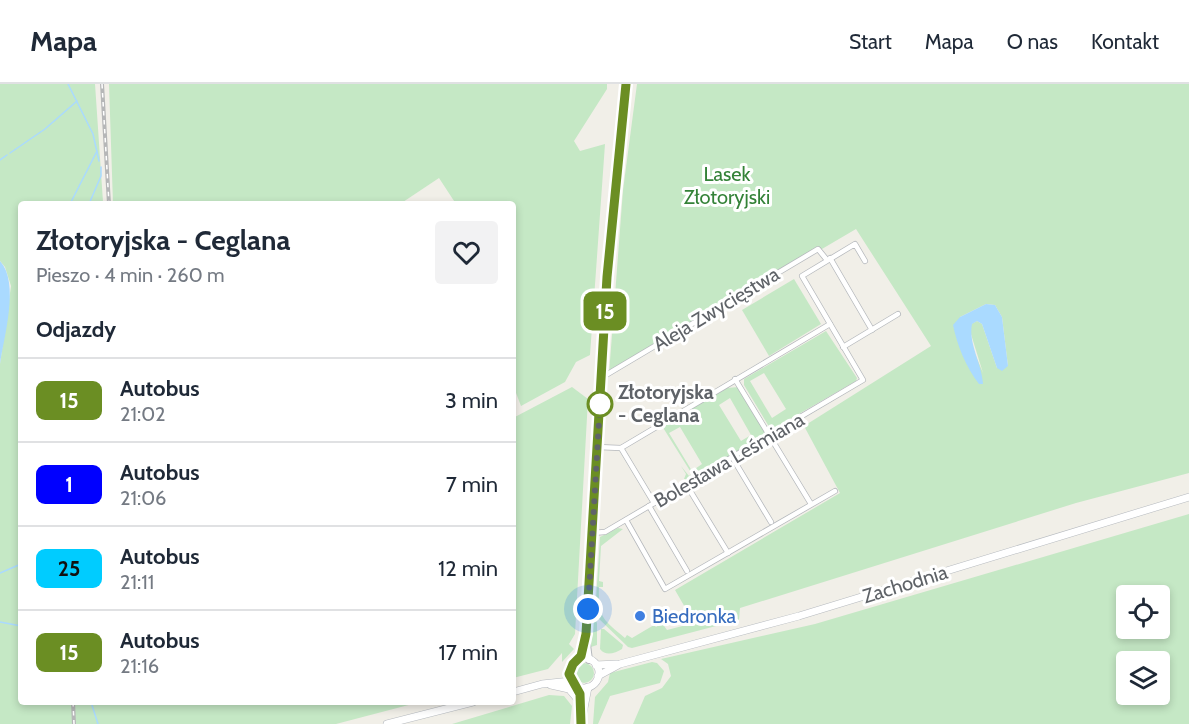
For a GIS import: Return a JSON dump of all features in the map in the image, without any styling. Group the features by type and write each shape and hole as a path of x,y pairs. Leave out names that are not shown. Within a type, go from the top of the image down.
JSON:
{"main road":[{"name":"Zachodnia","path":"596,665 620,664 799,616 1189,497"},
{"path":"516,691 542,684 569,670 580,660 589,660 596,665 598,676 594,684 588,687 574,684 542,684"},
{"name":"Zachodnia","path":"598,676 620,664"},
{"path":"569,670 582,711"},
{"path":"542,684 569,689 580,702"},
{"path":"581,724 588,687"},
{"path":"387,724 461,705"}],"street":[{"path":"580,660 586,634 611,230 626,84"},
{"path":"865,261 855,244 802,276 843,347 898,314"},
{"name":"Aleja Zwycięstwa","path":"601,378 818,249 828,259"},
{"path":"828,259 872,330"},
{"path":"597,447 621,447 830,324"},
{"name":"Bolesława Leśmiana","path":"592,533 605,532 863,380 843,347"},
{"path":"735,379 811,504"},
{"path":"621,447 687,572"},
{"path":"732,457 771,522"},
{"path":"686,484 728,553"},
{"path":"626,520 665,590 835,491"},
{"path":"586,634 589,660"}],"green space":[{"path":"0,84 95,84 103,201 18,201 18,705 409,705 336,724 0,724 0,364 11,286 5,267 0,261"},
{"path":"109,84 607,84 607,89 574,141 580,151 605,144 590,355 576,362 565,382 521,406 516,393 516,201 454,201 439,178 404,201 113,201"},
{"name":"Lasek Złotoryjski","path":"637,84 1189,84 1189,473 1076,503 740,608 739,620 632,648 628,647 595,615 600,537 618,528 623,529 601,546 599,581 603,582 603,587 599,587 599,605 603,617 611,626 625,638 627,635 632,638 662,623 667,630 694,623 675,590 840,493 804,426 931,346 856,229 609,374 623,190","holes":["986,304 995,305 1002,317 1008,366 997,368 982,324 977,321 971,324 970,331 983,373 960,317"]},
{"path":"794,279 821,324 769,356 742,310"},
{"path":"826,331 857,378 856,381 771,430 744,385 744,379","holes":["764,373 786,409 772,418 750,381"]},
{"path":"572,387 588,399 575,634 569,644 574,649 562,662 562,653 548,669 516,677 516,416"},
{"path":"739,387 765,431 762,437 689,480 684,479 686,474 681,466 689,476 692,474 662,426 727,388","holes":["730,398 751,435 741,441 719,405","680,427 702,464 692,471 669,433"]},
{"path":"1189,514 1189,724 633,724 645,696 662,688 671,676 668,664 661,659 815,624"},
{"path":"597,538 593,614 597,623 597,645 591,647"},
{"path":"601,629 623,645 622,649 611,654 602,651 600,649"},
{"path":"652,662 657,663 664,671 660,683 610,696 598,724 593,724 595,697 608,682 610,673"},
{"path":"584,663 591,666 594,673 591,680 584,683 577,680 574,673 577,666"},
{"path":"549,695 564,696 572,706 570,724 452,724 516,705"}],"water":[{"path":"0,261 6,271 10,296 0,364"},
{"path":"986,304 995,305 1002,317 1008,366 1002,371 997,368 982,324 977,321 972,324 973,346 983,384 979,384 963,356 953,325 960,317"}],"waterway":[{"path":"68,84 93,134 99,161"},
{"path":"10,153 45,129 77,101"},
{"path":"72,201 97,151"},
{"path":"0,160 7,155"},
{"path":"90,201 101,176 101,167"},
{"path":"0,573 18,565"},
{"path":"0,622 18,625"},
{"path":"92,705 98,724"}],"railway":[{"path":"102,84 109,201"},
{"path":"73,705 74,724"}],"bus line":[{"name":"15","path":"581,724 580,694 577,686 572,683 569,670 575,662 580,660 586,634 607,277 626,84"}],"place":[{"name":"Złotoryjska - Ceglana","path":"600,404"},
{"name":"Biedronka","path":"640,616"}],"route":[{"path":"588,609 600,404"}]}
